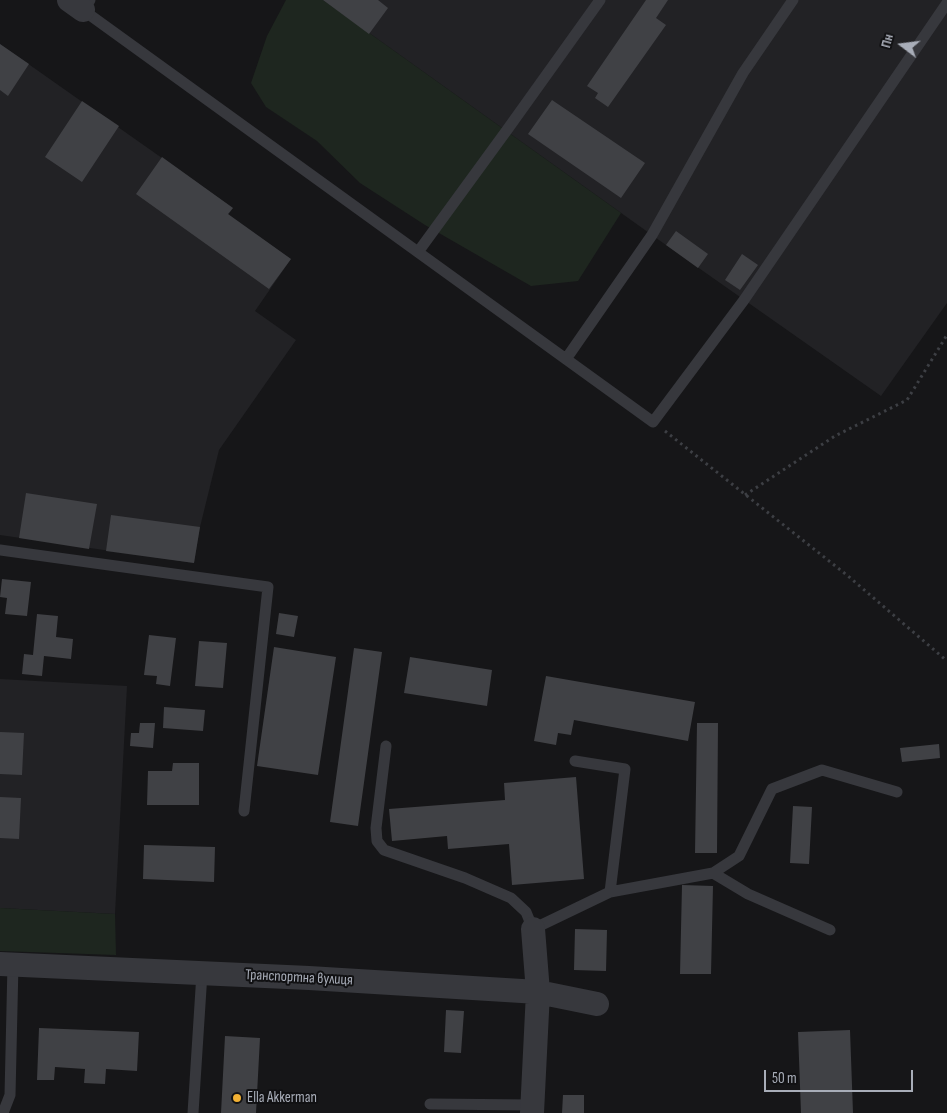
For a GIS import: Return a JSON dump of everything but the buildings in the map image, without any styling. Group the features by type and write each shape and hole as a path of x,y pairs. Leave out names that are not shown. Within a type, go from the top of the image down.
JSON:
{"street":[{"path":"532,1109 538,992 534,929"},
{"name":"Транспортна вулиця","path":"6,964 538,992 597,1004"}],"lane":[{"path":"418,252 600,0"},
{"path":"566,359 652,235 743,73 792,0"},
{"path":"80,3 653,422 744,300 947,4"},
{"path":"0,550 268,587 244,811"},
{"path":"386,746 376,841 384,850 465,878 510,898 526,912 534,929 610,892 712,873 739,856 772,789 822,770 897,792"},
{"path":"574,760 625,769 610,892"},
{"path":"712,873 748,894 830,930"},
{"path":"3,1113 10,1096 6,964"},
{"path":"193,1113 202,973"},
{"path":"430,1104 532,1109"}],"path":[{"path":"745,495 835,436 907,400 947,335"},
{"path":"653,422 848,576 947,662"}],"shaded area":[{"path":"286,0 323,0 621,213 578,281 531,286 425,225 360,183 317,141 266,107 251,83 267,36"},
{"path":"323,0 947,0 947,303 881,396"},
{"path":"0,44 233,208 228,215 291,259 255,311 296,340 219,450 200,527 194,563 0,535"},
{"path":"0,679 127,686 115,914 0,908"},
{"path":"0,908 115,914 116,955 0,951"}],"place":[{"name":"Ella Akkerman","path":"237,1098"}]}
